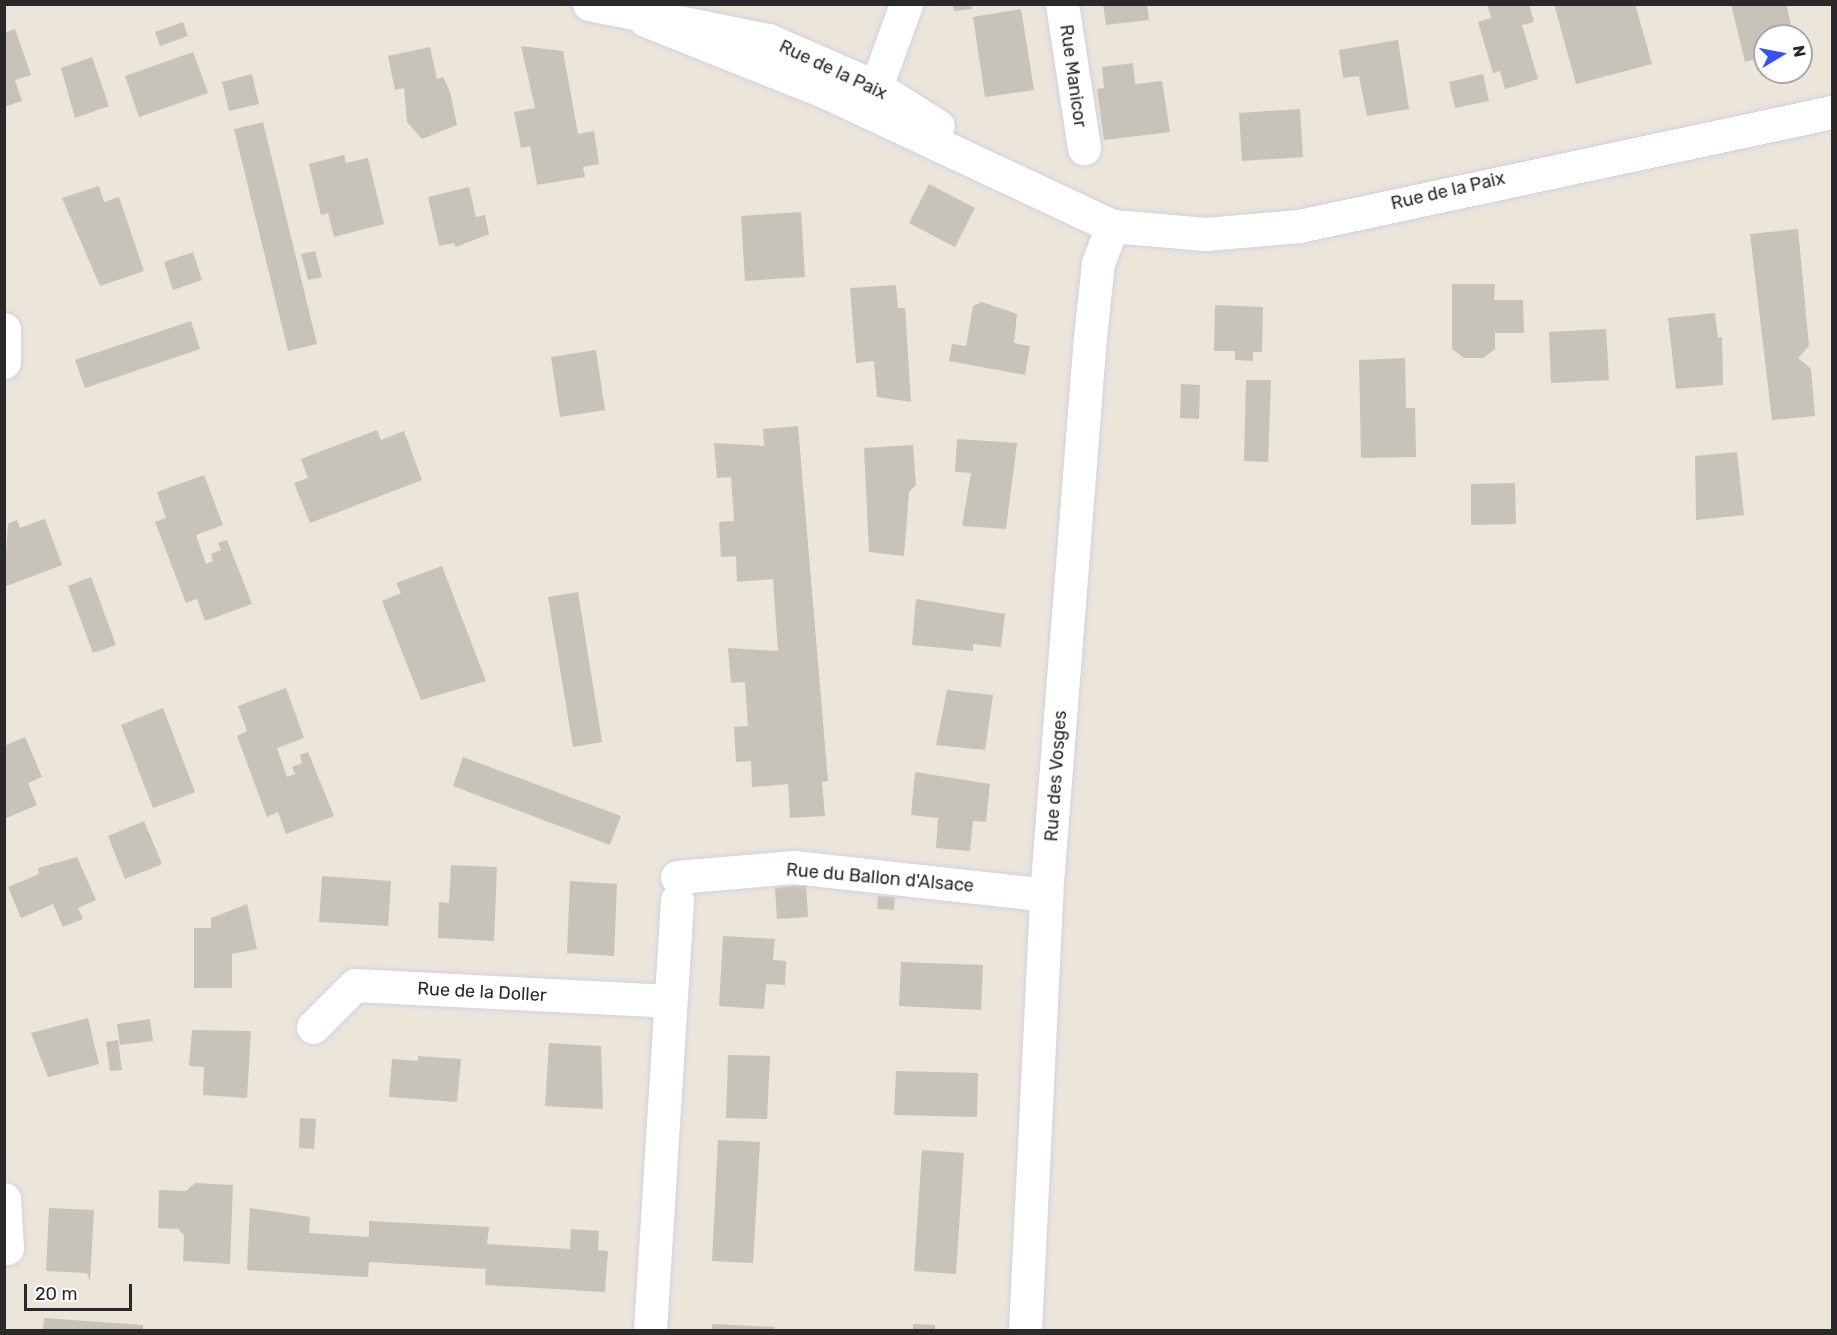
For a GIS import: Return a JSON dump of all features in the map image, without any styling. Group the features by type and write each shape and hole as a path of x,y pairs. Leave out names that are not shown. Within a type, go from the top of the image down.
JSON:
{"street":[{"name":"Rue de la Paix","path":"590,4 645,20 826,92 1064,207 1112,226 1206,234 1299,226 1833,112"},
{"path":"876,87 906,4"},
{"name":"Rue Manicor","path":"1062,4 1084,148"},
{"name":"Rue de la Paix","path":"645,20 768,40 876,87 1064,207"},
{"name":"Rue des Vosges","path":"1025,1330 1046,895 1090,336 1098,263 1112,226"},
{"path":"4,329 4,363"},
{"name":"Rue du Ballon d'Alsace","path":"669,1002 677,889 794,867 1046,895"},
{"name":"Rue de la Doller","path":"313,1027 355,985 669,1002"},
{"path":"650,1330 669,1002"},
{"path":"4,1199 7,1248"}],"building":[{"path":"953,4 971,4 972,9 954,11"},
{"path":"1103,4 1147,4 1149,20 1106,25"},
{"path":"1487,4 1529,4 1534,22 1522,25 1538,79 1505,89 1500,71 1493,73 1478,22 1491,18"},
{"path":"1554,4 1635,4 1652,64 1576,84"},
{"path":"1731,4 1786,4 1791,24 1753,24 1753,60 1745,62"},
{"path":"1021,9 1034,90 985,97 973,17"},
{"path":"183,22 188,36 160,46 155,32"},
{"path":"15,29 31,75 15,80 22,101 4,107 4,33"},
{"path":"1398,40 1409,109 1367,116 1359,76 1343,78 1339,50"},
{"path":"521,46 563,51 578,134 594,131 599,164 583,167 585,177 537,185 530,146 521,148 514,112 535,108"},
{"path":"430,47 437,79 443,77 450,92 457,125 422,139 407,122 404,88 395,90 388,56"},
{"path":"193,52 208,93 139,117 125,76"},
{"path":"92,57 109,106 75,118 61,68"},
{"path":"1133,63 1135,84 1162,81 1170,132 1104,140 1097,89 1104,88 1102,67"},
{"path":"252,74 259,104 229,111 222,82"},
{"path":"1483,74 1489,101 1455,108 1449,82"},
{"path":"1300,109 1303,157 1242,161 1239,113"},
{"path":"263,122 317,344 288,351 234,129"},
{"path":"344,155 346,163 368,158 384,224 334,237 328,213 321,215 309,164"},
{"path":"929,184 975,208 955,247 909,223"},
{"path":"99,186 104,202 119,197 144,271 100,286 62,198"},
{"path":"469,187 476,217 485,215 489,234 456,247 454,243 439,246 428,197"},
{"path":"801,212 805,277 745,281 741,216"},
{"path":"1798,229 1809,346 1798,358 1811,369 1815,416 1772,420 1750,234"},
{"path":"315,251 322,277 308,280 301,254"},
{"path":"193,252 202,280 173,290 164,262"},
{"path":"1452,284 1495,284 1494,300 1523,300 1524,333 1495,333 1495,349 1483,358 1464,358 1452,349"},
{"path":"896,285 898,308 905,308 911,402 877,397 874,361 856,363 850,288"},
{"path":"982,302 1017,314 1014,343 1030,346 1025,375 949,361 952,344 966,346 973,306"},
{"path":"1215,305 1263,307 1262,352 1253,352 1253,361 1235,360 1235,351 1214,351"},
{"path":"1715,313 1718,338 1722,337 1723,385 1676,389 1668,318"},
{"path":"191,321 200,349 85,388 75,360"},
{"path":"1606,329 1609,380 1551,383 1549,332"},
{"path":"596,350 605,410 560,417 551,357"},
{"path":"1405,358 1406,408 1415,408 1416,457 1361,458 1359,360"},
{"path":"1246,380 1271,380 1268,462 1244,461"},
{"path":"1181,384 1200,385 1199,419 1180,418"},
{"path":"798,426 828,781 822,782 825,816 790,818 788,784 752,787 751,761 736,762 734,727 748,726 745,682 731,683 728,648 778,651 773,579 737,582 736,556 721,557 719,522 734,521 731,477 717,478 714,443 764,446 763,429"},
{"path":"377,430 381,440 404,431 422,480 310,523 294,483 308,478 301,459"},
{"path":"957,439 1017,443 1006,529 962,526 971,473 955,472"},
{"path":"913,445 916,485 909,492 904,556 869,552 864,448"},
{"path":"1737,452 1744,515 1696,520 1695,456"},
{"path":"204,475 223,525 196,535 206,564 213,561 211,554 221,550 218,543 227,540 252,604 205,621 197,599 186,603 155,522 166,518 157,492"},
{"path":"1515,483 1516,524 1471,525 1471,484"},
{"path":"45,519 62,565 4,587 8,524 17,520 20,528"},
{"path":"442,566 486,681 421,700 382,601 401,593 396,583"},
{"path":"91,577 116,645 93,653 68,586"},
{"path":"578,592 602,742 573,747 548,597"},
{"path":"916,599 1005,614 1001,647 973,644 973,651 912,645"},
{"path":"286,688 304,738 277,748 287,777 295,774 292,767 302,763 300,755 308,752 334,816 286,834 278,812 267,817 237,736 247,731 238,706"},
{"path":"947,690 993,695 985,750 936,745"},
{"path":"163,708 195,792 153,808 121,725"},
{"path":"25,737 42,777 28,783 37,805 4,819 4,746"},
{"path":"463,757 621,816 610,845 453,786"},
{"path":"915,772 990,784 986,822 973,821 970,851 936,848 938,818 911,815"},
{"path":"144,821 162,864 125,879 108,836"},
{"path":"77,857 96,900 78,908 83,919 63,927 53,904 21,918 8,887 39,874 38,868"},
{"path":"451,865 497,867 494,941 438,938 439,902 449,903"},
{"path":"322,876 391,881 388,926 319,922"},
{"path":"570,881 617,884 614,956 567,953"},
{"path":"806,885 808,917 777,919 775,888"},
{"path":"878,896 895,897 894,910 877,909"},
{"path":"247,904 257,949 232,954 232,988 194,988 194,928 211,928 211,918"},
{"path":"723,936 775,939 773,960 786,961 785,985 766,984 764,1009 719,1006"},
{"path":"901,962 983,965 981,1010 899,1006"},
{"path":"88,1018 99,1064 48,1077 31,1033"},
{"path":"150,1019 153,1041 120,1045 117,1024"},
{"path":"192,1030 251,1031 247,1098 203,1095 204,1067 189,1066"},
{"path":"118,1040 122,1070 110,1071 106,1042"},
{"path":"549,1043 601,1046 603,1109 545,1106"},
{"path":"728,1055 770,1056 767,1119 726,1118"},
{"path":"418,1056 461,1059 457,1102 389,1097 392,1059 418,1061"},
{"path":"896,1071 978,1073 977,1117 894,1115"},
{"path":"300,1118 316,1119 314,1149 299,1148"},
{"path":"718,1140 760,1142 753,1263 712,1261"},
{"path":"922,1150 964,1153 956,1274 914,1271"},
{"path":"195,1183 233,1185 230,1264 183,1261 184,1235 178,1229 158,1228 159,1190 186,1191"},
{"path":"49,1208 94,1210 90,1281 87,1273 46,1271"},
{"path":"250,1208 310,1217 309,1233 369,1237 369,1221 489,1227 487,1244 570,1249 571,1229 599,1231 598,1250 608,1251 605,1292 485,1285 486,1269 369,1262 368,1277 247,1270"},
{"path":"44,1318 143,1325 143,1330 43,1330"},
{"path":"712,1324 775,1327 774,1330 712,1330"},
{"path":"913,1324 935,1325 935,1330 913,1330"}]}
